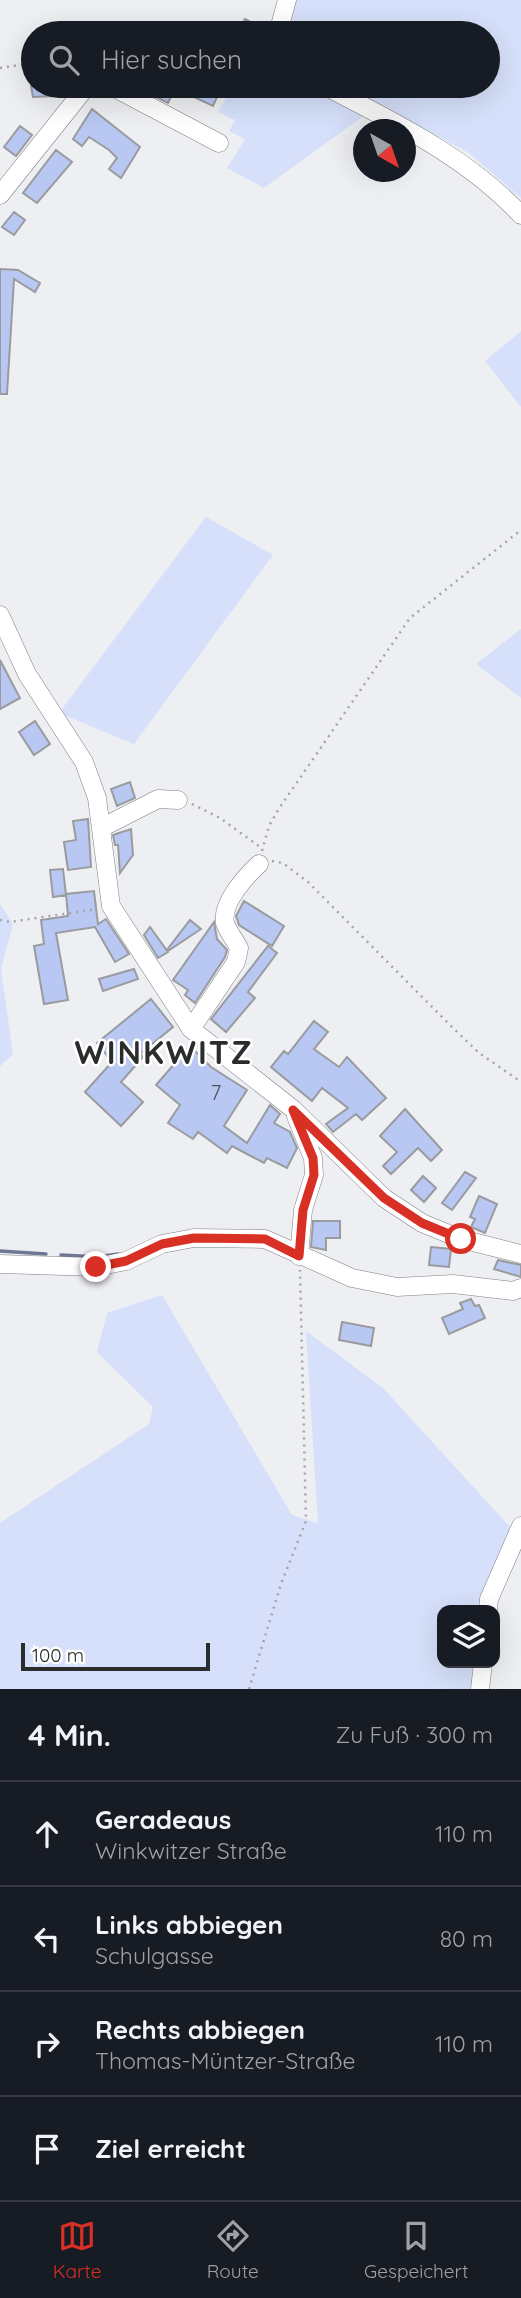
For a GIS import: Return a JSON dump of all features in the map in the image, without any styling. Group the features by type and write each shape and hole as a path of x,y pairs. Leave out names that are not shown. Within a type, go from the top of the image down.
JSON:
{"street":[{"path":"281,21 287,0"},
{"path":"0,195 77,98"},
{"path":"134,98 219,143"},
{"path":"346,98 458,159 501,193 521,215"},
{"path":"0,615 27,674 84,762 97,798 111,906 191,1029 293,1110 384,1198 422,1223 461,1239 521,1254"},
{"path":"102,828 158,799 178,800"},
{"path":"191,1029 236,962 239,948 226,925 225,912 261,857"},
{"path":"293,1110 313,1158 314,1175 303,1210 299,1256"},
{"path":"0,1264 96,1267 126,1261 162,1244 194,1238 265,1239 352,1278 397,1287 453,1284 513,1291 521,1288"},
{"path":"488,1605 521,1526"},
{"path":"480,1689 482,1668"}],"path":[{"path":"0,68 21,65"},
{"path":"261,857 278,810 410,618 521,530"},
{"path":"178,800 219,818 261,857 283,863"},
{"path":"261,857 283,863 329,901 402,979 478,1052 521,1082"},
{"path":"0,920 10,922 111,906"},
{"path":"249,1689 281,1584 306,1521 299,1256"}],"shaded area":[{"path":"294,0 521,0 521,198 469,153 416,124 416,119 407,119 368,98 500,98 500,21 286,21"},
{"path":"226,98 327,98 365,115 353,119 353,124 264,188 227,168 245,139 229,131 235,120 218,112"},
{"path":"521,331 521,407 485,361"},
{"path":"206,517 273,555 134,744 59,713"},
{"path":"521,629 521,698 476,664"},
{"path":"0,904 13,924 1,969 13,1054 0,1066"},
{"path":"162,1295 292,1515 318,1523 306,1331 384,1389 510,1527 484,1605 437,1605 437,1668 475,1668 473,1689 0,1689 0,1523 149,1424 153,1407 97,1352 107,1313"}],"building":[{"path":"196,98 217,98 213,106"},
{"path":"92,109 140,147 121,178 109,169 117,158 109,150 89,137 82,146 73,139"},
{"path":"20,126 32,135 16,156 4,147"},
{"path":"56,150 72,162 37,203 23,193"},
{"path":"14,212 25,220 14,235 2,227"},
{"path":"0,269 18,270 40,283 35,292 14,279 7,394 0,394"},
{"path":"0,660 20,698 0,709"},
{"path":"35,721 50,744 34,755 19,732"},
{"path":"130,782 135,798 117,806 111,789"},
{"path":"88,819 91,867 68,870 64,842 76,840 73,821"},
{"path":"131,829 133,855 120,873 118,845 115,845 113,835"},
{"path":"63,869 66,895 53,897 50,870"},
{"path":"94,891 98,924 106,919 129,954 115,962 95,927 56,933 68,1000 44,1004 34,946 44,944 41,920 68,916 66,894"},
{"path":"244,901 284,926 272,946 239,925 236,916"},
{"path":"190,920 201,929 168,951 167,950"},
{"path":"214,922 217,939 227,950 195,1003 185,995 188,990 173,980"},
{"path":"150,927 168,952 158,958 144,935"},
{"path":"268,946 277,953 248,992 255,998 226,1032 211,1019"},
{"path":"134,969 138,979 103,991 99,979"},
{"path":"151,999 173,1027 140,1054 143,1057 121,1082 143,1102 121,1126 85,1092 112,1062 97,1043"},
{"path":"314,1021 328,1032 314,1049 339,1067 347,1057 386,1098 362,1120 356,1114 333,1132 326,1124 348,1108 322,1088 312,1101 271,1067 284,1051 288,1054"},
{"path":"190,1046 211,1067 247,1090 224,1126 247,1143 270,1105 280,1114 274,1123 290,1132 297,1148 287,1168 267,1158 264,1163 232,1146 227,1153 198,1132 193,1139 168,1123 180,1105 156,1085"},
{"path":"405,1109 442,1150 431,1161 418,1148 391,1174 383,1166 397,1152 380,1136"},
{"path":"465,1172 476,1178 452,1210 442,1203"},
{"path":"423,1176 436,1188 424,1202 411,1190"},
{"path":"479,1196 497,1204 485,1233 471,1227 475,1219 470,1217"},
{"path":"313,1221 340,1221 340,1238 326,1238 326,1250 311,1247"},
{"path":"431,1247 451,1249 449,1267 429,1265"},
{"path":"498,1260 521,1265 521,1277 494,1269"},
{"path":"471,1299 475,1306 479,1305 485,1318 449,1334 442,1318 463,1309 460,1303"},
{"path":"342,1322 374,1328 371,1346 339,1340"}],"waterway":[{"path":"0,1251 46,1254"},
{"path":"61,1255 98,1257 118,1254"}],"district":[{"name":"WINKWITZ","path":"164,1052"}],"route":[{"path":"96,1267 126,1261 162,1244 194,1238 265,1239 299,1256 303,1210 314,1175 309,1145 293,1110 384,1198 422,1223 461,1239"}]}
